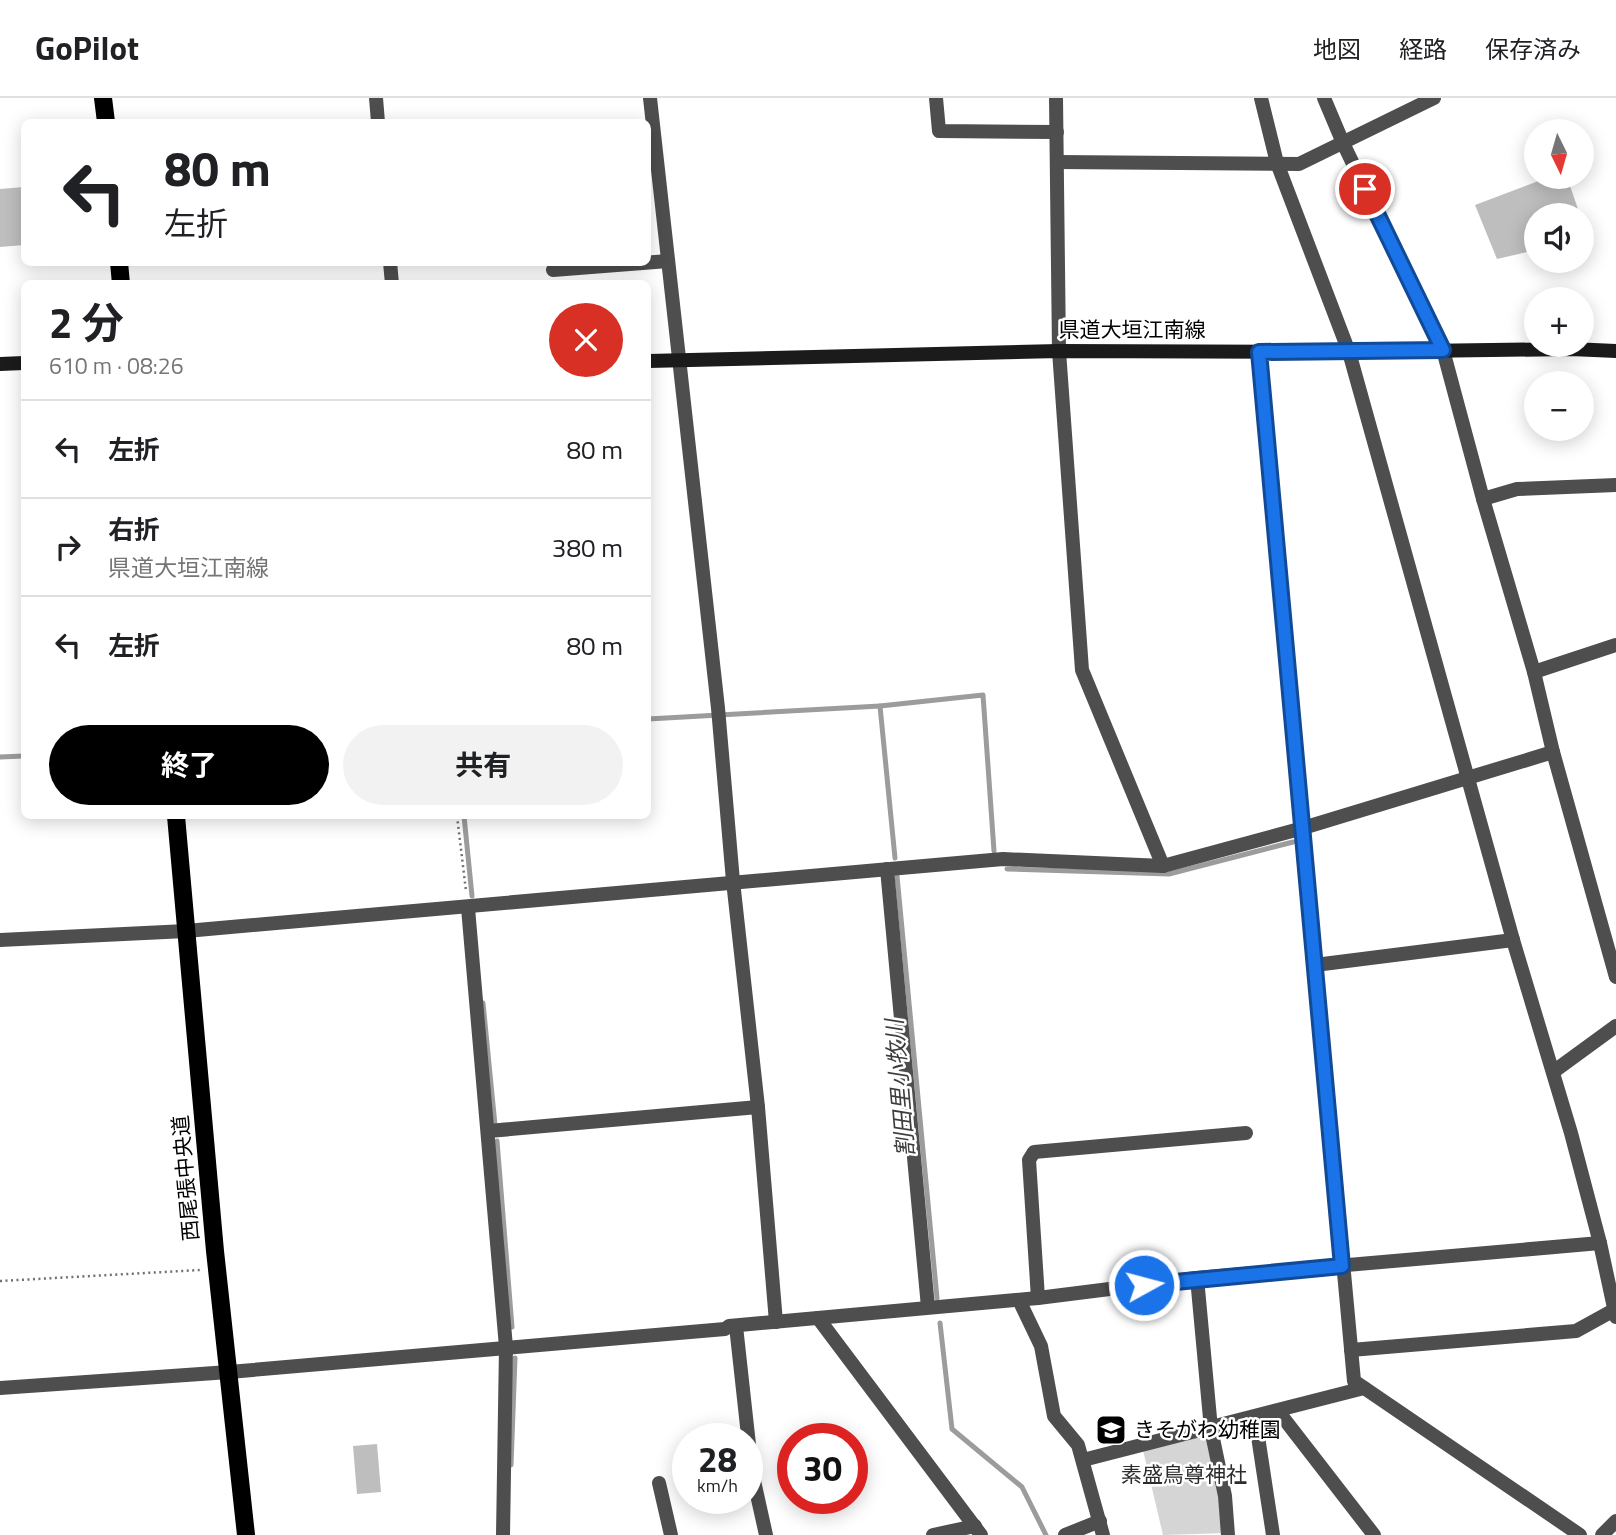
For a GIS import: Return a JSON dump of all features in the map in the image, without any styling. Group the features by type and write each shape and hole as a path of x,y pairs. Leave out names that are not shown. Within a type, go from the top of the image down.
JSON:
{"main road":[{"path":"103,98 106,119"},
{"name":"県道大垣江南線","path":"651,361 1059,351 1616,351"},
{"path":"0,364 21,363"},
{"name":"西尾張中央道","path":"176,819 246,1535"}],"street":[{"path":"376,98 378,119"},
{"path":"650,98 718,714 758,1107 776,1322"},
{"path":"936,98 939,131 1057,132"},
{"path":"1056,98 1059,351 1082,670 1163,866"},
{"path":"1261,98 1277,163 1349,352 1513,940 1553,1072 1600,1243 1615,1312 1576,1331 1351,1350"},
{"path":"1324,98 1443,350 1616,977"},
{"path":"1057,162 1299,164 1434,98"},
{"path":"651,262 668,261"},
{"path":"553,270 604,266"},
{"path":"1259,352 1354,1381 1580,1535"},
{"path":"1483,499 1517,489 1616,485"},
{"path":"1534,672 1616,645"},
{"path":"0,940 186,931 1003,859 1163,866 1303,828 1553,752"},
{"path":"887,869 928,1307"},
{"path":"468,908 506,1347 503,1535"},
{"path":"1315,965 1513,940"},
{"path":"1553,1072 1616,1026"},
{"path":"489,1131 758,1107"},
{"path":"1038,1298 1029,1160 1034,1152 1246,1133"},
{"path":"0,1388 229,1372 725,1329 1038,1298 1197,1278 1600,1243"},
{"path":"1197,1278 1211,1429 1225,1496 1228,1535"},
{"path":"1019,1300 1041,1346 1054,1416 1078,1446 1101,1528 1065,1535"},
{"path":"818,1318 978,1531"},
{"path":"736,1326 752,1472 766,1535"},
{"path":"1083,1460 1364,1388"},
{"path":"1278,1411 1374,1535"},
{"path":"1255,1417 1273,1535"},
{"path":"659,1483 671,1535"},
{"path":"1602,1535 1616,1521"},
{"path":"933,1535 978,1531"}],"path":[{"path":"457,819 468,908"},
{"path":"0,1281 218,1269"}],"green space":[{"name":"素盛鳥尊神社","path":"1211,1429 1228,1533 1163,1535 1142,1446"}],"building":[{"path":"1524,186 1524,189 1571,189 1576,203 1524,203 1524,253 1497,259 1475,205"},
{"path":"21,187 21,245 0,247 0,189"},
{"path":"377,1444 381,1492 357,1494 353,1446"}],"waterway":[{"path":"880,706 983,695 994,851"},
{"name":"割田里小牧川","path":"651,719 880,706 895,858"},
{"name":"割田里小牧川","path":"0,757 21,756"},
{"path":"464,819 472,896"},
{"path":"1007,869 1169,874 1293,842"},
{"name":"割田里小牧川","path":"897,876 937,1298"},
{"path":"483,1003 495,1125"},
{"path":"497,1141 512,1327"},
{"name":"割田里小牧川","path":"940,1323 952,1429 1022,1487 1046,1535"},
{"path":"511,1465 515,1358"}],"place":[{"name":"きそがわ幼稚園","path":"1111,1430"}],"route":[{"path":"1144,1285 1342,1266 1259,352 1443,350 1365,189"}]}
